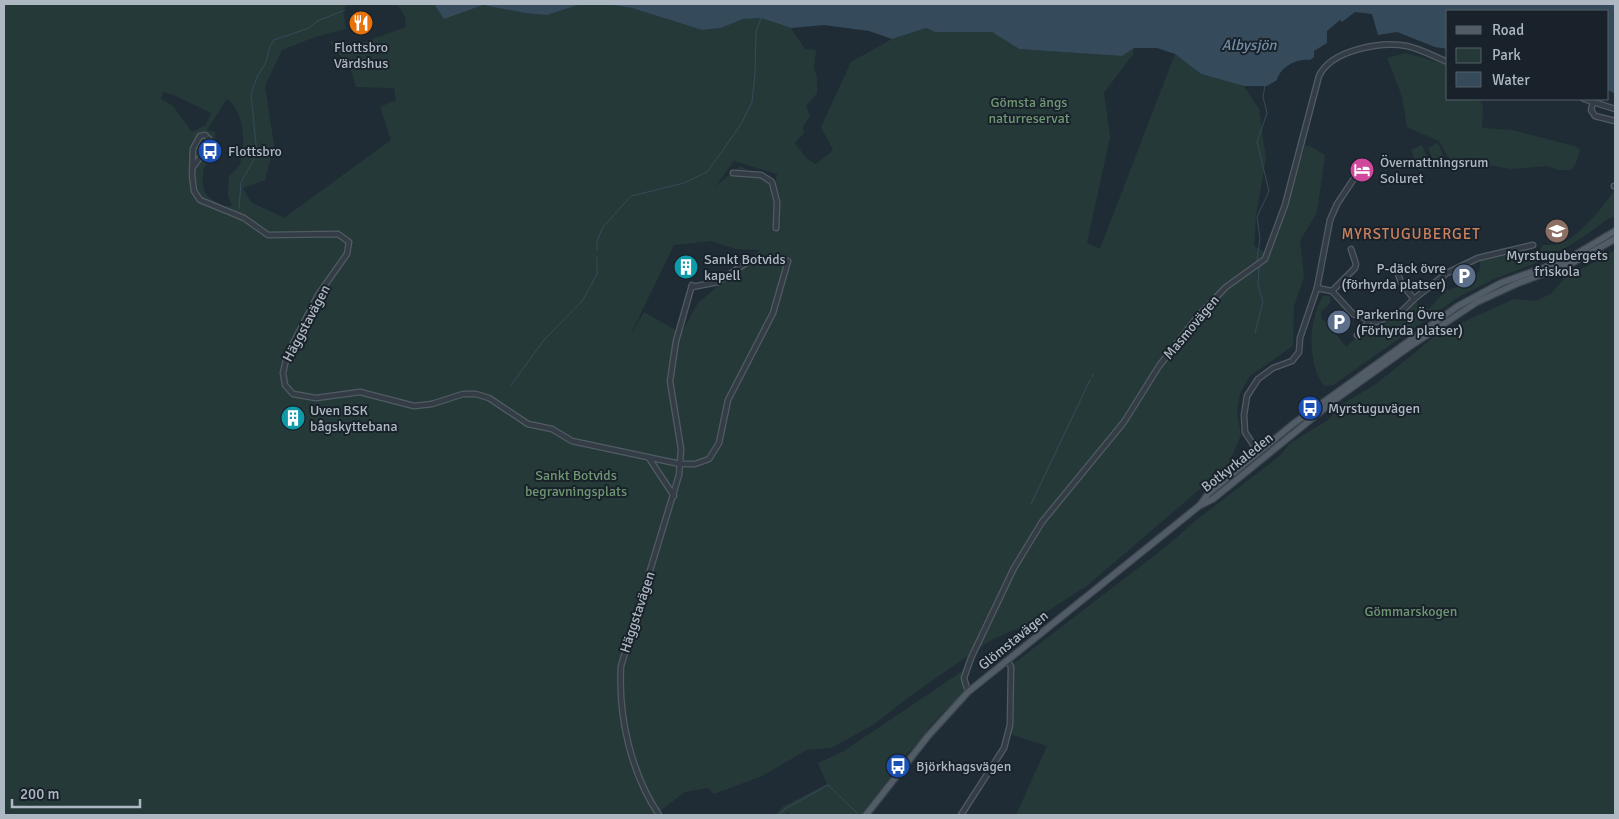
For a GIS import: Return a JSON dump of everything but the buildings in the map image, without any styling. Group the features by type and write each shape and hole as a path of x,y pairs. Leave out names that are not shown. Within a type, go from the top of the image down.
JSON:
{"main road":[{"name":"Botkyrkaleden","path":"1199,506 1208,494 1258,452 1389,353 1463,303 1501,283 1568,259 1615,231"},
{"name":"Botkyrkaleden","path":"1199,506 1213,499 1343,394 1459,312 1505,288 1572,263 1615,239"},
{"path":"1232,484 1236,478 1259,458 1258,452 1263,454 1271,452"},
{"name":"Glömstavägen","path":"866,815 928,736 968,692 1199,506"}],"street":[{"name":"Masmovägen","path":"968,692 964,678 971,658 1014,568 1042,522 1124,422 1159,366 1204,310 1241,274 1261,264 1266,257 1285,205 1322,69 1330,61 1379,46 1408,46 1446,61"},
{"path":"1587,100 1615,109"},
{"path":"1593,102 1591,110 1595,116 1615,121"},
{"path":"205,135 209,139 210,144 193,167 192,158 196,140 200,136 205,135"},
{"name":"Häggstavägen","path":"193,167 194,191 200,200 244,218 268,236 291,233 338,234 346,238 349,247 347,254 318,295 287,355 283,373 285,385 293,394 316,398 360,392 414,406 432,404 463,394 476,394 488,398 528,424 552,430 572,440 680,464"},
{"path":"733,173 761,175 772,182 777,202 776,228"},
{"path":"1258,452 1245,432 1244,415 1247,396 1258,379 1273,368 1292,361 1299,352 1300,338 1317,288 1330,220 1337,204 1353,180"},
{"path":"1317,288 1332,291 1353,314 1376,322 1402,311 1447,273 1478,258 1533,245"},
{"path":"1332,291 1355,268 1356,264 1350,249"},
{"name":"Häggstavägen","path":"659,815 641,787 633,761 624,714 620,674 624,648 674,496 681,449 670,381 676,341 692,286 718,282 749,261"},
{"path":"680,464 695,464 709,459 719,443 728,400 773,313 788,261"},
{"path":"1396,268 1402,283 1414,299"},
{"path":"1357,335 1369,320"},
{"path":"649,458 674,496"},
{"path":"961,815 1002,754 1010,725 1011,671 1008,661"}],"green space":[{"path":"4,4 348,4 343,10 346,29 315,37 282,50 265,86 274,145 265,180 243,188 251,202 284,218 391,140 380,107 396,100 394,88 356,87 351,70 329,41 359,44 406,27 405,17 397,4 434,4 444,18 483,5 547,15 581,4 606,4 632,8 702,30 721,28 743,19 761,18 791,28 805,49 816,50 814,68 817,77 817,93 806,106 810,116 803,126 804,133 795,143 807,159 816,164 833,150 821,127 851,62 892,39 926,28 935,32 992,32 1019,49 1122,56 1134,48 1133,54 1104,93 1110,137 1087,243 1100,249 1175,54 1201,74 1244,86 1259,109 1266,159 1256,215 1254,246 1270,255 1305,146 1310,146 1325,155 1317,212 1300,241 1304,277 1294,306 1293,346 1250,376 1240,393 1237,412 1241,435 1228,465 1088,585 1028,624 991,640 917,691 873,725 831,748 807,750 762,776 714,794 708,788 685,792 656,815 4,815","holes":["163,92 176,96 211,113 206,125 192,132 173,106 161,99","227,99 233,105 241,120 243,138 240,164 229,176 228,195 232,206 224,206 211,199 203,188 204,167 216,156 215,132 207,130","734,161 777,174 775,186 740,166 715,187","711,241 736,249 760,250 698,303 681,333 644,312 629,338 674,245"]},
{"path":"1406,53 1446,64 1446,100 1480,100 1483,107 1482,128 1512,130 1574,146 1580,150 1576,163 1571,170 1559,170 1547,166 1511,169 1471,162 1452,163 1439,141 1407,127 1402,96 1387,58"},
{"path":"1438,143 1447,165 1437,169 1428,148"},
{"path":"1422,145 1431,166 1420,171 1411,150"},
{"path":"1615,189 1615,216 1583,237 1548,258 1492,280 1457,298 1333,385 1324,386 1318,377 1312,354 1312,329 1314,317 1323,296 1330,296 1330,299 1321,312 1322,320 1327,322 1346,347 1370,326 1386,323 1417,301 1418,308 1429,309 1447,289 1450,290 1471,280 1478,272 1480,261 1524,249 1534,253 1539,252 1543,245 1566,241 1590,221"},
{"name":"Gömmarskogen","path":"1615,250 1615,815 1016,815 1047,746 1007,733 1009,667 1168,545 1195,521 1281,455 1289,444 1328,420 1339,406 1376,384 1439,333 1514,299 1535,301 1551,294 1567,275 1586,267"},
{"path":"964,670 963,692 931,725 916,745 899,761 891,776 861,815 791,815 788,812 784,815 775,815 784,806 827,784 818,763 844,751"}],"water":[{"path":"434,4 581,4 547,15 483,5 444,19"},
{"name":"Albysjön","path":"606,4 1615,4 1615,94 1609,91 1609,10 1446,10 1446,49 1435,47 1397,32 1378,35 1372,14 1355,12 1342,22 1340,20 1327,31 1327,43 1314,51 1314,57 1310,60 1300,60 1285,67 1277,80 1267,86 1244,86 1201,74 1175,54 1157,48 1134,48 1122,56 1019,49 992,32 935,32 926,28 892,39 869,31 824,25 791,28 761,18 743,19 721,28 702,30 632,8"}],"waterway":[{"path":"239,208 241,182 257,154 251,94 257,77 266,62 270,46 274,40 309,28 317,21 345,10"},
{"path":"597,250 597,241 603,227 631,196 684,183 707,172 723,150 741,124 752,102 756,32 761,18"},
{"path":"1257,261 1260,238 1257,217 1269,191 1257,142 1267,113 1263,97 1265,85"},
{"path":"511,385 544,340 583,300 597,274 597,257"},
{"path":"1255,333 1263,302 1258,284 1259,268"},
{"path":"1031,504 1090,380"},
{"path":"779,815 785,809 828,785 857,813"}],"place":[{"name":"Flottsbro Värdshus","path":"361,23"},
{"name":"Flottsbro","path":"210,151"},
{"name":"Övernattningsrum Soluret","path":"1362,170"},
{"name":"Myrstugubergets friskola","path":"1557,231"},
{"name":"Sankt Botvids kapell","path":"686,267"},
{"name":"P-däck övre (förhyrda platser)","path":"1464,276"},
{"name":"Parkering Övre (Förhyrda platser)","path":"1339,322"},
{"name":"Myrstuguvägen","path":"1310,408"},
{"name":"Uven BSK bågskyttebana","path":"293,418"},
{"name":"Björkhagsvägen","path":"898,766"}],"district":[{"name":"MYRSTUGUBERGET","path":"1411,234"}],"park label":[{"name":"Gömsta ängs naturreservat","path":"1029,110"},
{"name":"Sankt Botvids begravningsplats","path":"576,484"}]}
